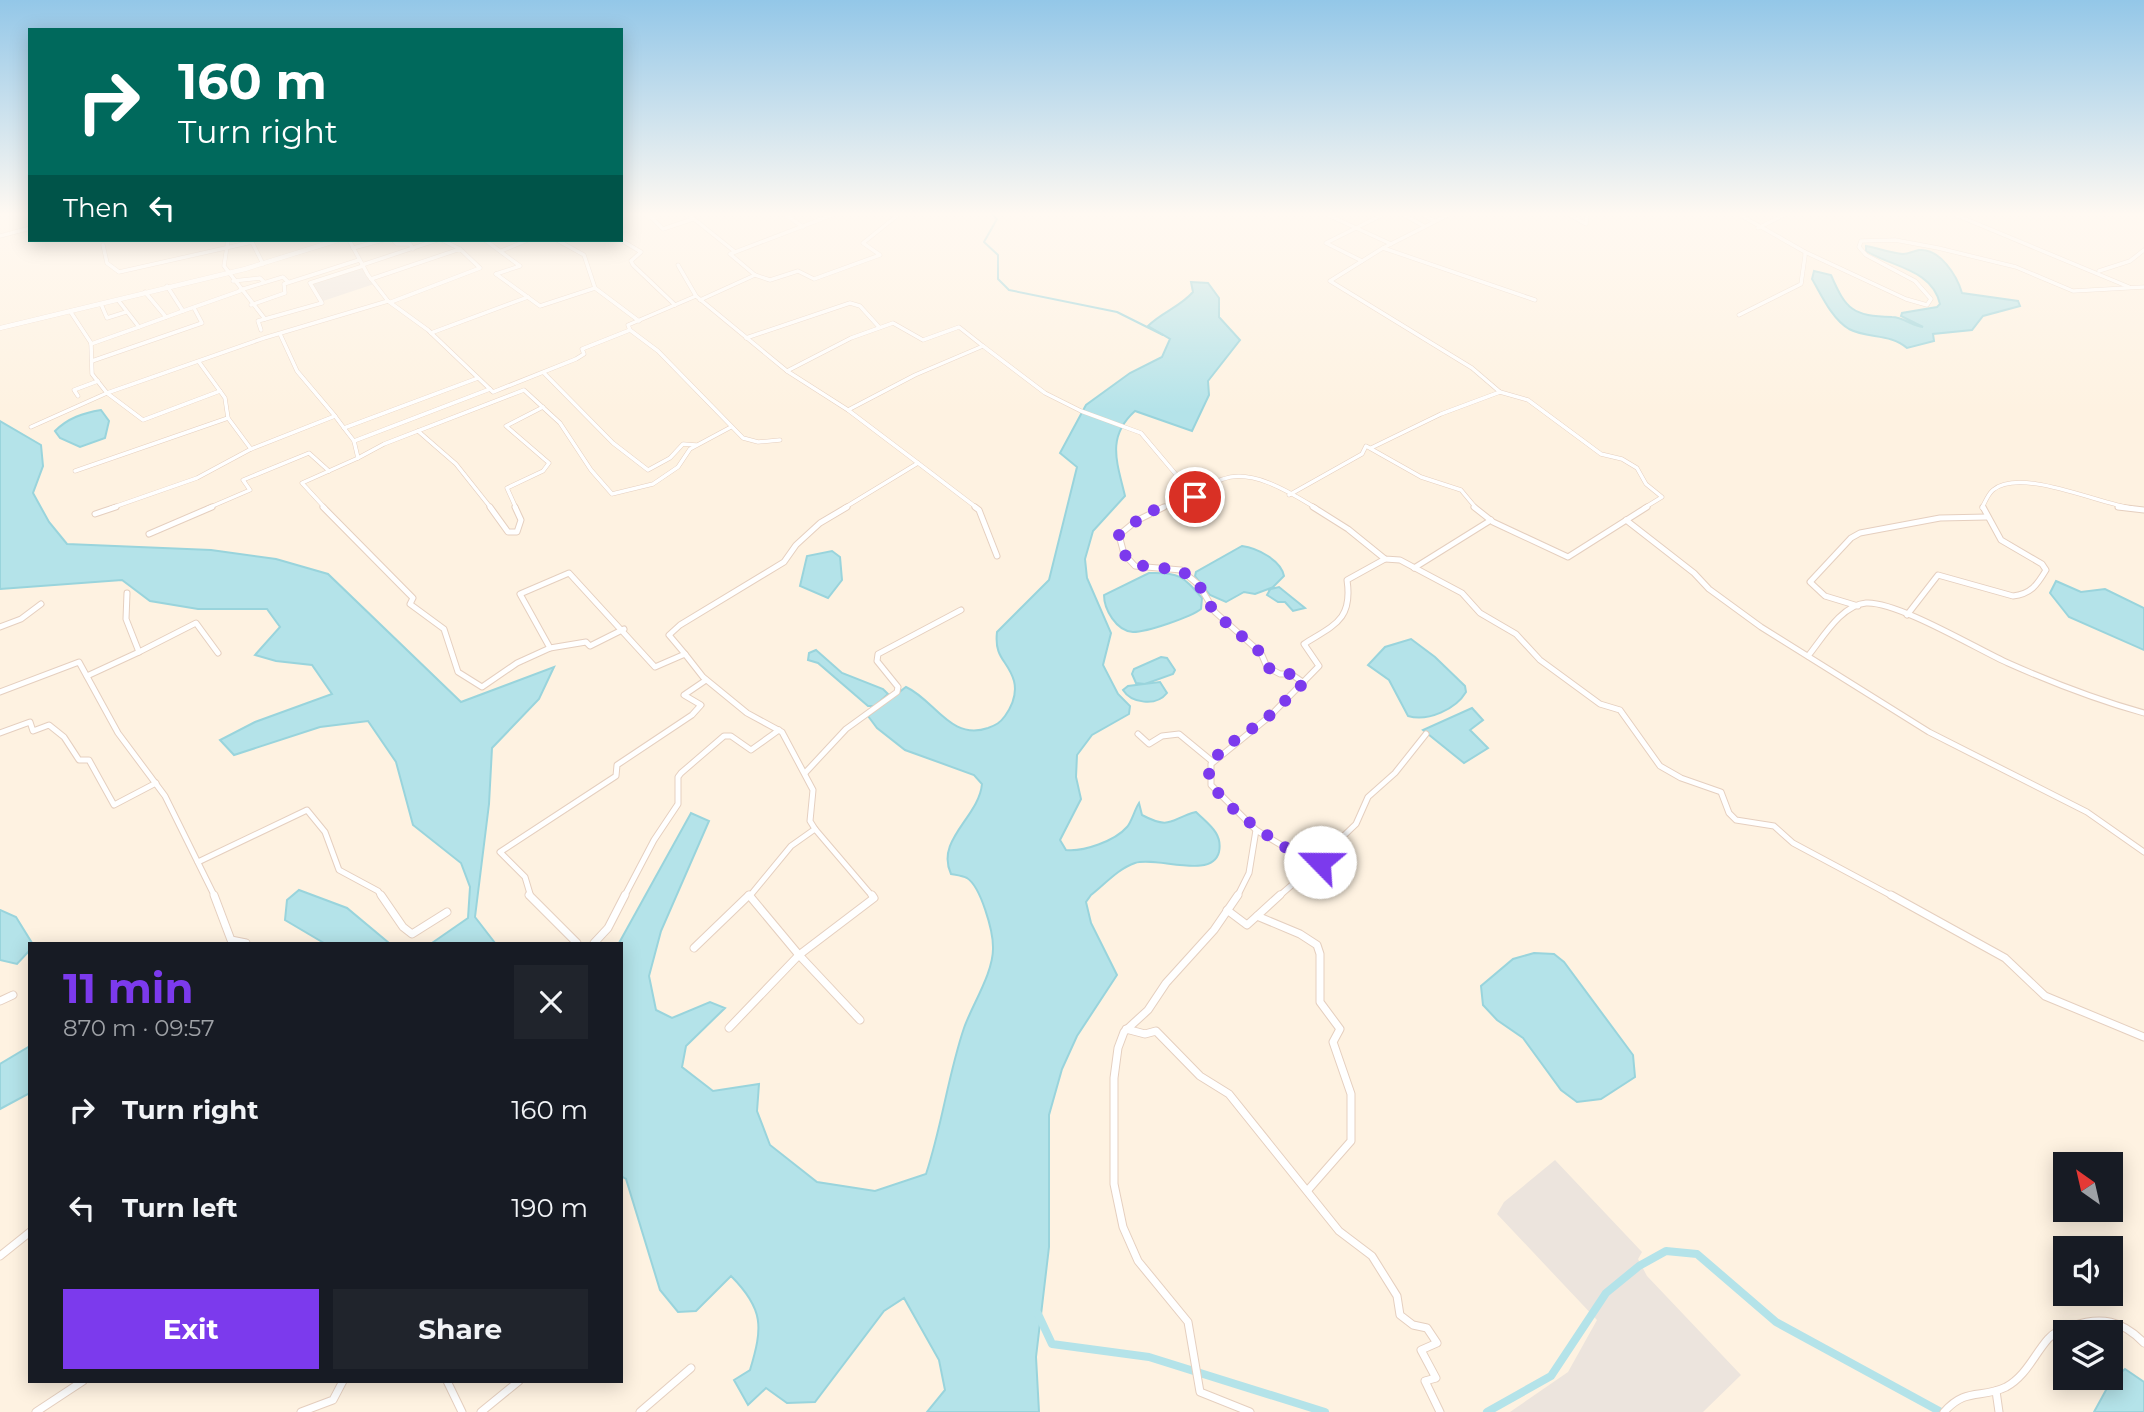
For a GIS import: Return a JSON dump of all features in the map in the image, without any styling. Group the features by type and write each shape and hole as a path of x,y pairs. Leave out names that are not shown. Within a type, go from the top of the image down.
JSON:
{"street":[{"path":"0,328 191,281"},
{"path":"233,281 265,319"},
{"path":"91,344 204,301 268,281"},
{"path":"251,305 285,293 282,285 292,281"},
{"path":"261,330 258,321 322,303 310,283 315,281"},
{"path":"373,281 390,301 431,333 493,392 544,373 584,354 582,349 630,330"},
{"path":"31,426 107,393 445,281"},
{"path":"506,281 540,306 596,288"},
{"path":"594,281 596,288 639,321"},
{"path":"650,281 676,305"},
{"path":"688,281 698,298 787,371 848,410 979,510 997,556"},
{"path":"740,281 628,325 630,330 658,351 743,438 758,442 780,440"},
{"path":"1331,281 1462,361 1500,391 1528,400 1601,454 1622,459 1637,468 1646,484 1662,497 1568,556 1490,520 1468,501 1461,490 1421,477 1370,448"},
{"path":"1479,281 1535,300"},
{"path":"1739,315 1801,284 1801,281"},
{"path":"1867,281 1906,299 1927,305 1931,299 1924,286 1914,281"},
{"path":"2050,281 2073,290 2144,287"},
{"path":"2117,281 2132,288"},
{"path":"167,286 183,311"},
{"path":"145,292 166,317"},
{"path":"431,333 528,297"},
{"path":"118,300 139,327"},
{"path":"746,338 850,303 860,306 879,327"},
{"path":"101,304 107,318 126,312"},
{"path":"92,361 202,323 194,307"},
{"path":"70,311 91,344 92,374 107,393 143,420 220,391"},
{"path":"787,371 879,327 897,323 923,340 959,327 1029,383 1147,438 1195,497"},
{"path":"280,334 296,371 354,441 358,458"},
{"path":"848,410 915,375 983,346"},
{"path":"199,362 225,398 228,418 251,449"},
{"path":"544,373 613,443 648,470 670,457 683,444 696,445"},
{"path":"344,428 478,378"},
{"path":"78,396 74,390 98,381"},
{"path":"516,383 559,423 591,470 612,494 653,484 678,467 696,445 731,427"},
{"path":"354,441 490,388"},
{"path":"524,390 384,444 302,483 356,543 412,598 410,604 444,629 458,671 482,687 517,663 550,648 586,642 590,646 624,629"},
{"path":"1289,495 1362,454 1365,451 1362,448 1370,448 1441,414 1500,391"},
{"path":"418,431 429,438 470,481 508,532 517,532 521,520 506,488 543,471 549,463 506,426 543,407"},
{"path":"95,514 203,475 237,460 251,449 335,416"},
{"path":"75,471 228,418"},
{"path":"149,534 250,490 243,481 300,456 309,453 330,471"},
{"path":"729,1028 801,954 874,898 810,821 813,790 779,730 747,713 706,680 669,635 680,625 784,562 796,545 820,523 918,463"},
{"path":"1304,683 1291,674 1280,674 1267,667 1261,653 1214,612 1199,585 1181,570 1135,565 1124,554 1119,535 1148,512 1195,497 1216,482 1235,474 1262,481 1336,521 1385,559"},
{"path":"1907,615 1938,575 2007,594 2025,595 2035,589 2046,570 2042,564 2001,540 1982,509 1991,491 2001,485 2042,482 2112,506 2144,510"},
{"path":"1857,606 1816,592 1810,582 1851,538 1860,533 1940,518 1987,517"},
{"path":"1414,568 1490,520"},
{"path":"1626,520 1694,573 1709,590 1808,656 1930,732 2087,812 2144,852"},
{"path":"1426,734 1395,773 1368,797 1356,824 1335,845 1328,857 1315,864 1256,830 1211,785 1209,769 1213,762 1270,716 1320,665 1304,644 1343,619 1350,603 1347,580 1385,559 1400,560 1462,593 1474,603 1479,613 1521,638 1540,660 1600,704 1606,704 1623,715 1660,766 1721,792 1729,814 1736,820 1774,826 1793,843 1986,946 2005,958 2045,996 2144,1037"},
{"path":"550,648 520,594 569,573 624,629 655,667 685,654"},
{"path":"127,593 126,619 139,652"},
{"path":"1808,656 1839,620 1857,606 1868,603 1907,615 2059,685 2113,705 2144,713"},
{"path":"0,627 21,619 41,604"},
{"path":"805,774 846,729 897,692 898,687 877,661 878,654 961,610"},
{"path":"87,676 196,623 218,653"},
{"path":"0,692 79,662 118,733 156,783 198,862 231,940 241,942"},
{"path":"576,942 528,894 525,877 500,852 617,776 617,765 692,715 701,705 684,695 706,680"},
{"path":"0,733 30,722 33,731 49,725 64,737 79,761 89,760 114,805 156,783"},
{"path":"595,942 608,928 654,840 678,804 678,777 681,773 724,736 731,736 751,750 779,730"},
{"path":"1138,734 1149,744 1175,733 1213,762"},
{"path":"198,862 307,810 326,832 339,870 377,891 403,927 412,934 447,912"},
{"path":"694,948 765,881 791,846 815,829"},
{"path":"1250,1412 1200,1392 1188,1322 1138,1261 1123,1227 1113,1173 1116,1159 1115,1067 1126,1029 1146,1014 1161,989 1189,960 1227,910 1242,887 1254,860 1256,830"},
{"path":"1227,910 1239,922 1247,925 1308,871 1311,863"},
{"path":"748,896 860,1020"},
{"path":"1257,916 1300,934 1317,945 1320,954 1320,1002 1340,1028 1333,1042 1351,1094 1351,1141 1308,1190"},
{"path":"0,1001 13,995"},
{"path":"1126,1029 1145,1034 1156,1031 1200,1076 1222,1088 1339,1231 1358,1247 1366,1250 1383,1270 1397,1296 1398,1311 1404,1320 1427,1328 1437,1343 1421,1350 1436,1377 1425,1381 1440,1412"},
{"path":"0,1256 28,1235"},
{"path":"1944,1412 1953,1399 1962,1394 1996,1391 2015,1381 2053,1334 2091,1318 2111,1321 2134,1331 2144,1343"},
{"path":"640,1412 691,1368"},
{"path":"36,1412 80,1383"},
{"path":"301,1412 333,1400 342,1383"},
{"path":"448,1383 462,1412"},
{"path":"481,1412 517,1383"},
{"path":"1996,1391 1999,1412"}],"shaded area":[{"path":"320,281 372,281 374,284 323,301 311,284"},
{"path":"1555,1160 1642,1252 1638,1259 1647,1276 1741,1375 1703,1412 1510,1412 1568,1372 1597,1320 1497,1214 1504,1202"}],"water":[{"path":"1813,281 1834,281 1841,296 1853,309 1860,312 1896,317 1923,327 1901,316 1902,313 1937,307 1940,304 1926,281 1957,281 1962,293 2018,301 2020,306 1983,316 1972,330 1933,334 1934,341 1907,348 1893,340 1856,332 1843,325 1832,313"},
{"path":"1191,282 1208,283 1219,298 1219,317 1240,340 1208,381 1209,395 1192,431 1135,411 1120,430 1116,450 1125,496 1093,531 1085,559 1087,578 1111,633 1103,665 1118,694 1130,706 1129,714 1092,735 1077,755 1076,777 1081,799 1060,840 1066,850 1090,847 1107,841 1127,827 1139,803 1142,815 1166,823 1196,812 1217,834 1220,845 1214,860 1206,865 1135,863 1112,877 1086,902 1091,923 1117,975 1077,1036 1062,1069 1049,1115 1049,1247 1036,1357 1039,1412 927,1412 945,1390 939,1360 904,1298 884,1311 815,1402 787,1403 766,1388 748,1405 734,1380 750,1370 757,1342 758,1319 750,1299 731,1276 696,1311 678,1312 660,1290 626,1179 623,1177 623,942 620,942 691,813 709,821 661,931 649,976 656,1010 672,1018 710,1002 725,1008 686,1046 682,1067 713,1091 759,1084 757,1111 770,1145 817,1182 875,1191 926,1174 958,1046 992,957 991,931 977,890 967,878 951,874 948,862 953,839 974,807 982,784 974,775 905,750 877,728 868,716 906,687 963,729 975,731 988,728 998,724 1005,716 1013,699 1015,686 999,654 997,632 1049,580 1077,467 1060,453 1086,405 1130,373 1162,357 1170,339 1148,326 1193,292"},
{"path":"101,410 109,421 105,438 80,447 60,438 55,431 76,417"},
{"path":"0,421 41,445 43,466 33,493 49,522 67,544 211,550 276,559 328,574 461,702 554,667 539,699 492,748 489,804 475,917 494,942 433,942 468,918 470,887 461,863 413,825 396,762 368,721 320,727 234,755 220,740 255,722 332,694 312,665 276,661 255,655 280,627 267,609 198,609 150,601 122,580 0,589"},
{"path":"1242,546 1261,552 1273,560 1284,576 1271,589 1279,587 1305,608 1293,611 1285,602 1278,602 1267,595 1271,588 1255,594 1244,592 1226,602 1210,595 1195,576 1196,572"},
{"path":"832,551 840,557 842,580 828,598 800,586 807,556"},
{"path":"1149,573 1167,573 1185,580 1202,598 1201,609 1179,620 1148,630 1133,632 1121,628 1109,613 1104,595"},
{"path":"2056,581 2081,592 2105,589 2144,608 2144,650 2069,617 2050,593"},
{"path":"1411,639 1435,657 1465,686 1466,692 1456,704 1433,716 1408,716 1389,680 1368,665 1385,647"},
{"path":"816,650 842,673 883,689 888,694 875,706 868,706 818,663 808,660 809,653"},
{"path":"1161,657 1167,658 1175,670 1173,674 1145,684 1136,683 1132,674 1134,669"},
{"path":"1160,682 1167,693 1150,702 1132,698 1123,690 1128,686"},
{"path":"1472,708 1483,720 1470,730 1488,748 1464,763 1423,730"},
{"path":"299,890 347,908 388,942 322,942 285,920 287,900"},
{"path":"0,910 16,917 31,942 28,942 28,952 17,964 0,960"},
{"path":"1534,953 1554,954 1564,962 1633,1055 1635,1077 1601,1099 1577,1102 1561,1090 1523,1038 1497,1020 1483,1005 1481,986 1513,959"},
{"path":"28,1047 28,1094 0,1109 0,1064"},
{"path":"2125,1369 2144,1382 2144,1412 2094,1412 2106,1390 2123,1390"}],"waterway":[{"path":"1000,281 1009,290 1117,312 1163,335"},
{"path":"1487,1412 1551,1376 1606,1293 1639,1266 1666,1251 1697,1254 1776,1322 1941,1412"},
{"path":"1038,1314 1052,1344 1149,1357 1325,1412"}],"route":[{"path":"1195,497 1148,512 1119,535 1120,544 1129,562 1135,565 1174,567 1189,576 1199,585 1214,612 1261,653 1267,667 1280,674 1291,674 1304,683 1270,716 1217,757 1209,769 1211,785 1217,794 1241,812 1256,830 1311,863 1320,862"}]}
